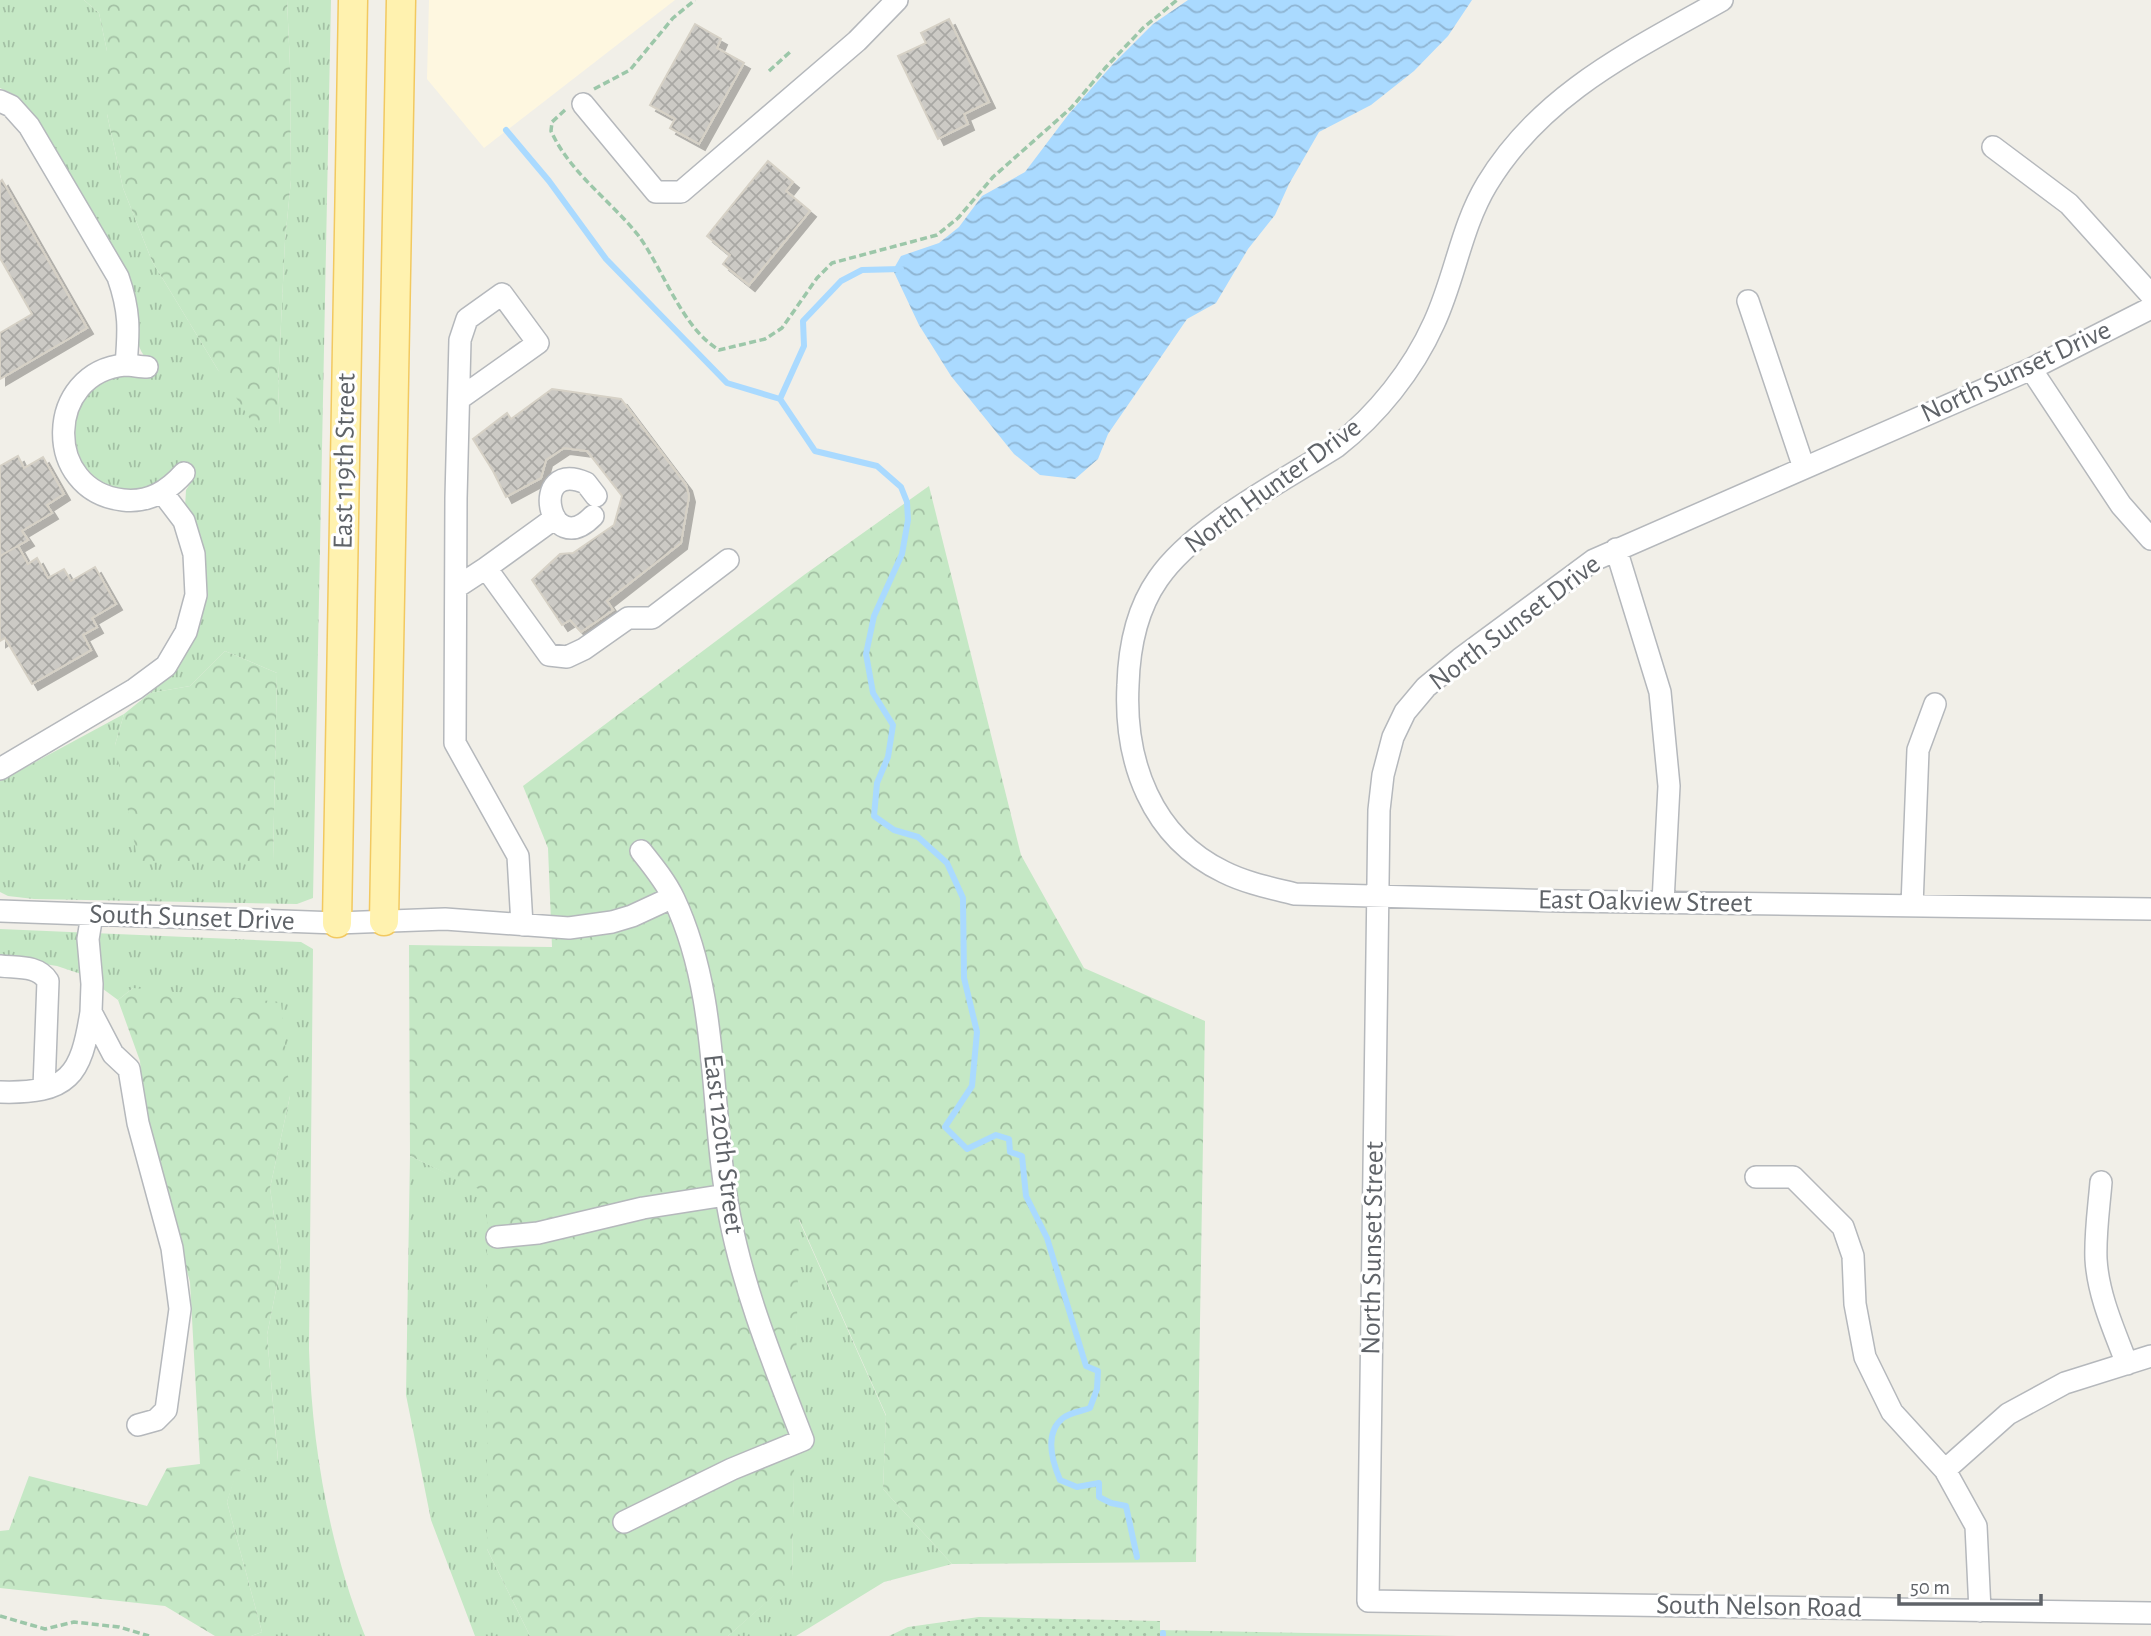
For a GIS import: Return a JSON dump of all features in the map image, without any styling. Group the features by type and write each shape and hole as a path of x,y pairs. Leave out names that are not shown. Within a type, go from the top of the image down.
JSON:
{"main road":[{"name":"East 119th Street","path":"337,923 354,0"},
{"name":"East 119th Street","path":"384,921 401,0"}],"street":[{"path":"580,100 656,192 681,191 857,41 897,0"},
{"name":"North Hunter Drive","path":"1378,895 1294,894 1258,885 1223,872 1198,856 1165,825 1135,767 1126,710 1129,656 1143,606 1157,579 1189,544 1336,447 1354,433 1397,386 1435,322 1464,235 1486,185 1512,148 1539,118 1561,97 1595,73 1721,0"},
{"path":"0,101 10,106 29,125 118,277 127,303 129,334 136,366 103,371 83,384 69,403 63,426 64,449 74,471 90,488 111,498 134,501 155,496 173,485 184,473"},
{"path":"1993,147 2069,204 2151,295"},
{"path":"459,399 538,343 502,294 467,319 460,340 456,498 455,743 518,856 522,925"},
{"path":"1748,301 1804,468"},
{"name":"North Sunset Drive","path":"1378,895 1383,775 1393,737 1405,712 1426,687 1460,659 1594,560 2031,369 2151,308"},
{"path":"2031,369 2121,505 2151,539"},
{"path":"570,479 586,482 594,506 587,522 572,527 555,518 549,499 556,485 570,479"},
{"path":"0,769 135,689 166,666 186,632 196,595 194,555 184,522 162,492"},
{"path":"457,587 555,518"},
{"path":"1616,550 1660,692 1670,786 1663,902"},
{"path":"486,568 550,655 567,657 584,649 628,618 652,618 727,560"},
{"path":"1912,906 1918,750 1935,704"},
{"name":"East 120th Street","path":"624,1522 732,1469 803,1440 755,1314 737,1249 726,1195 704,1002 685,925 673,897 641,851"},
{"name":"East Oakview Street","path":"1378,895 2151,909"},
{"name":"North Sunset Street","path":"1368,1601 1378,895"},
{"name":"South Sunset Drive","path":"0,911 337,923 445,919 569,928 612,922 673,897"},
{"path":"0,1092 26,1093 60,1083 75,1072 86,1047 90,1012 92,985 88,939 92,915"},
{"path":"0,967 33,969 43,972 48,981 44,1088"},
{"path":"90,1012 113,1054 129,1069 138,1123 172,1248 180,1309 166,1410 156,1420 138,1425"},
{"path":"1756,1177 1793,1177 1843,1227 1853,1256 1855,1304 1865,1357 1892,1412 1945,1469 1976,1526 1980,1611"},
{"path":"2101,1182 2096,1260 2107,1313 2127,1364"},
{"path":"497,1237 538,1233 643,1208 726,1195"},
{"path":"1945,1469 2008,1414 2065,1383 2151,1356"},
{"name":"South Nelson Road","path":"1368,1601 2151,1614"}],"path":[{"path":"695,0 673,18 629,70 580,100 552,122 551,131 581,176 638,236 707,343 719,350 765,340 782,328 817,278 832,263 937,234 958,218 993,177 1070,108 1143,28 1177,0"},
{"path":"769,71 790,52"},
{"path":"0,1616 45,1629 74,1622 119,1627 149,1636"}],"shaded area":[{"path":"429,0 675,0 484,148 427,79"}],"green space":[{"path":"0,0 84,0 99,13 107,51 107,114 123,188 152,261 218,370 280,425 278,386 285,241 291,180 287,0 331,0 313,898 297,904 34,899 8,896 0,892 0,781 124,714 115,745 273,861 277,673 225,651 190,686 150,693 175,668 205,567 195,520 185,507 186,490 193,479 178,466 156,485 128,490 102,482 85,466 77,446 76,424 83,403 96,387 117,377 143,377 147,359 137,338 135,299 127,277 34,117 15,95 0,88"},
{"path":"84,0 287,0 291,180 285,241 278,386 280,425 256,428 152,261 123,188 107,114 107,51 99,13"},
{"path":"929,486 1021,855 1084,968 1205,1021 1196,1562 952,1564 883,1489 886,1415 799,1219 792,1580 728,1636 530,1636 487,1549 487,1193 410,1156 409,945 552,947 548,848 523,786 804,575"},
{"path":"225,651 277,673 273,861 138,861 115,745 124,714 150,693 190,686"},
{"path":"0,929 301,942 313,949 309,1349 311,1386 319,1459 332,1531 365,1636 251,1636 262,1632 227,1502 236,1472 278,1460 267,1335 281,1265 270,1188 290,1096 133,988 118,1000 84,975 57,966 0,957"},
{"path":"133,988 281,1002 290,1096 270,1188 281,1265 267,1335 278,1461 237,1472 227,1502 262,1632 251,1636 215,1636 165,1606 0,1588 0,1531 9,1530 29,1476 147,1506 167,1468 200,1464 190,1282 145,1125 140,1061 118,1000"},
{"path":"410,1156 487,1192 487,1549 530,1636 475,1636 431,1520 406,1395"},
{"path":"798,1218 886,1416 883,1489 952,1564 884,1582 796,1636 728,1636 792,1579"},
{"path":"979,1617 1160,1621 1160,1636 889,1636 908,1627"},
{"path":"949,1626 1459,1636 911,1636"}],"water":[{"path":"1188,0 1472,0 1448,36 1414,71 1371,105 1319,132 1289,184 1275,215 1248,249 1216,303 1187,319 1108,434 1098,459 1075,479 1040,475 1014,454 951,376 919,325 893,270 901,256 939,243 959,227 982,196 1025,172 1068,115 1113,64 1153,24"}],"building":[{"path":"949,19 989,102 964,114 968,124 938,139 898,56 926,43 921,33"},
{"path":"695,24 721,39 717,48 744,63 699,144 670,128 675,119 650,105"},
{"path":"768,161 793,182 786,191 810,211 749,285 723,264 730,255 707,236"},
{"path":"2,180 87,328 0,379 0,333 32,314 0,258"},
{"path":"552,389 621,399 686,485 689,496 681,543 607,601 613,610 581,632 570,620 562,625 532,580 560,554 573,553 614,525 622,496 587,451 564,448 546,460 541,478 506,497 473,439 507,413 511,419"},
{"path":"18,456 24,468 43,457 64,494 47,505 52,513 22,531 28,540 0,556 0,466"},
{"path":"18,546 28,564 37,558 48,578 64,569 71,581 95,567 116,604 92,618 97,627 83,635 91,650 32,684 5,638 0,641 0,556"}],"waterway":[{"path":"506,130 549,181 606,259 727,383 780,399 815,451 877,466 901,487 907,502 908,520 902,554 874,616 866,654 873,693 893,725 888,757 877,783 874,816 894,830 918,837 947,863 963,898 964,978 977,1032 972,1086 945,1127 967,1149 996,1135 1009,1139 1010,1152 1022,1156 1026,1196 1047,1238 1086,1366 1098,1371 1097,1389 1090,1408 1066,1416 1053,1431 1051,1447 1054,1464 1060,1480 1077,1487 1099,1483 1099,1497 1126,1506 1137,1557"},
{"path":"780,399 804,346 803,321 841,281 862,270 901,269"}]}
